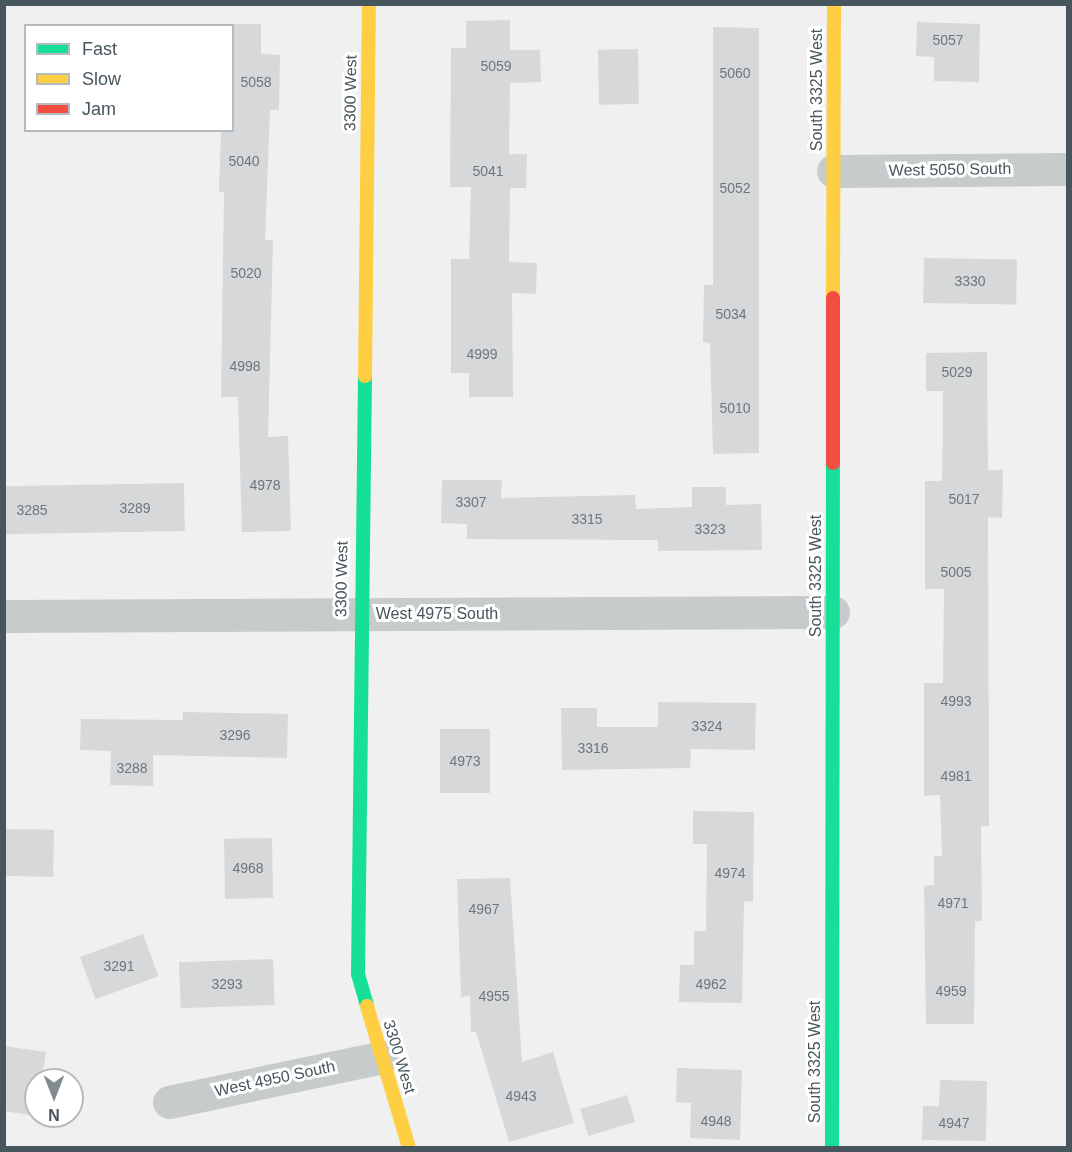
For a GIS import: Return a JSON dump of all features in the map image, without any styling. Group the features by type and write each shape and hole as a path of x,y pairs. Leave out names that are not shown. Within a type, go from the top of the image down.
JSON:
{"street":[{"name":"3300 West","path":"369,4 358,614 358,974 409,1148"},
{"name":"South 3325 West","path":"832,1148 834,4"},
{"name":"West 5050 South","path":"833,171 1068,169"},
{"name":"West 4975 South","path":"4,616 833,612"},
{"name":"West 4950 South","path":"169,1101 382,1057"}],"building":[{"path":"510,20 510,50 540,50 541,82 510,83 509,154 527,154 526,188 510,188 509,262 537,263 536,294 512,293 513,397 469,397 469,373 451,373 451,259 469,259 471,187 450,187 451,48 466,48 466,21"},
{"path":"917,22 980,24 979,82 934,81 934,57 916,56"},
{"path":"234,24 261,24 261,54 280,55 279,110 270,110 265,240 273,240 268,437 288,436 291,531 242,532 238,397 221,397 224,192 219,192 221,132 234,132"},
{"path":"713,27 759,28 759,453 713,454 710,343 703,342 704,285 713,285"},
{"path":"638,49 639,104 599,105 598,50"},
{"path":"924,258 1017,260 1016,305 923,303"},
{"path":"987,352 988,470 1003,470 1002,518 988,517 989,826 981,826 982,921 975,921 974,1024 926,1024 924,886 934,885 934,856 942,856 940,795 924,796 924,683 943,683 944,589 925,589 925,481 942,481 943,430 943,391 926,391 926,353"},
{"path":"442,480 502,480 501,498 635,495 636,509 692,507 692,487 726,487 726,505 761,504 762,550 658,551 658,540 467,539 467,524 441,523"},
{"path":"184,483 185,531 5,534 4,486"},
{"path":"658,702 756,703 755,750 691,749 690,768 562,770 561,708 597,708 597,727 658,727"},
{"path":"183,712 288,714 287,758 153,755 153,786 110,785 111,751 80,750 81,719 183,720"},
{"path":"440,729 490,729 490,793 440,793"},
{"path":"693,811 754,812 753,902 744,901 742,1003 679,1002 680,965 694,965 694,931 706,931 707,844 693,844"},
{"path":"4,829 54,830 53,877 4,876"},
{"path":"272,838 273,898 225,899 224,839"},
{"path":"510,878 522,1062 553,1052 574,1123 509,1142 476,1032 471,1032 470,996 461,997 457,879"},
{"path":"143,934 158,976 95,999 80,957"},
{"path":"273,959 275,1005 181,1008 179,962"},
{"path":"4,1046 46,1052 44,1068 24,1068 24,1114 4,1111"},
{"path":"677,1068 742,1070 740,1140 690,1138 691,1103 676,1102"},
{"path":"940,1080 987,1081 986,1141 922,1140 923,1106 939,1106"},
{"path":"627,1095 635,1122 588,1136 580,1109"}],"traffic: fast":[{"path":"365,376 358,974 367,1006"},
{"path":"832,1148 833,463"}],"traffic: slow":[{"path":"365,376 369,4"},
{"path":"833,298 834,4"},
{"path":"367,1006 409,1148"}],"traffic: jam":[{"path":"833,298 833,463"}]}
